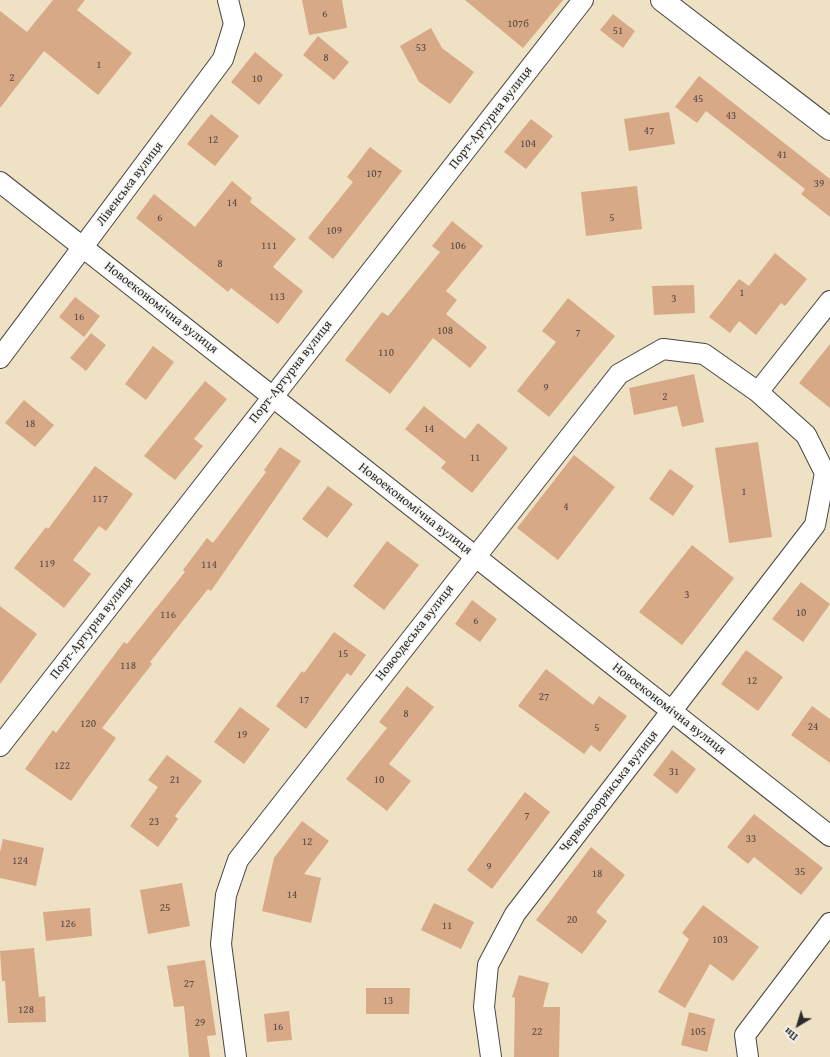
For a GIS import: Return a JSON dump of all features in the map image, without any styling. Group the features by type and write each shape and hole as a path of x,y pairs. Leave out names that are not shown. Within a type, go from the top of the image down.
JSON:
{"main road":[{"path":"662,0 830,129"}],"street":[{"name":"Лівенська вулиця","path":"0,358 223,59 234,24 228,0"},
{"name":"Порт-Артурна вулиця","path":"0,746 583,0"},
{"name":"Новоекономічна вулиця","path":"0,182 830,836"},
{"path":"758,392 830,301"},
{"name":"Новоодеська вулиця","path":"236,1057 221,944 226,895 238,860 475,556 619,374 663,349 704,354 758,392"},
{"name":"Червонозорянська вулиця","path":"491,1057 484,1007 488,965 515,914 815,525 825,472 806,435 758,392"},
{"path":"748,1057 745,1035 830,923"}],"building":[{"path":"53,0 85,0 77,10 132,53 98,95 44,51 0,108 0,11 27,32"},
{"path":"302,0 342,0 347,28 309,35"},
{"path":"465,0 563,0 523,48"},
{"path":"613,14 635,31 623,48 600,30"},
{"path":"431,28 442,48 474,72 450,104 419,82 400,46"},
{"path":"318,36 349,62 334,80 303,55"},
{"path":"255,52 283,75 259,105 231,82"},
{"path":"699,76 830,179 830,217 801,194 805,189 706,111 697,123 675,107"},
{"path":"669,112 675,144 629,151 624,119"},
{"path":"211,114 239,136 215,166 187,144"},
{"path":"531,119 553,136 526,169 504,152"},
{"path":"370,147 402,171 333,259 308,238 353,182 347,177"},
{"path":"232,181 252,198 250,202 296,239 273,267 303,291 278,324 231,288 228,292 136,218 154,194 195,227"},
{"path":"637,186 642,229 586,236 581,192"},
{"path":"452,221 483,246 446,291 457,300 446,314 487,347 470,368 433,338 390,394 345,360 382,312 388,316 440,252 432,246"},
{"path":"775,253 807,279 785,306 781,303 756,335 739,321 730,333 709,317 739,279 749,286"},
{"path":"694,285 695,313 654,315 652,286"},
{"path":"75,297 100,316 84,337 59,317"},
{"path":"568,298 615,336 549,417 517,391 556,342 542,331"},
{"path":"91,333 106,345 86,371 70,358"},
{"path":"830,344 830,408 799,383"},
{"path":"153,346 174,362 146,400 125,384"},
{"path":"694,374 704,422 682,427 677,406 634,415 629,388"},
{"path":"205,381 227,399 194,439 203,446 175,480 144,456"},
{"path":"24,400 54,425 35,447 5,423"},
{"path":"424,406 465,439 478,423 508,448 472,493 441,468 446,462 405,429"},
{"path":"758,442 772,537 729,543 715,448"},
{"path":"280,447 301,461 211,591 208,589 150,662 152,664 102,728 116,738 71,801 25,769 53,730 56,733 124,642 127,644 185,572 183,570 207,538 213,543 266,472 264,470"},
{"path":"574,455 615,487 558,560 517,528"},
{"path":"95,466 133,494 106,531 99,526 73,560 91,574 64,608 14,568 46,527 48,529"},
{"path":"670,469 694,486 673,516 649,499"},
{"path":"328,486 353,504 327,538 302,519"},
{"path":"387,541 419,565 384,610 353,586"},
{"path":"692,545 734,578 682,645 639,612"},
{"path":"801,582 830,604 803,642 772,619"},
{"path":"472,600 497,619 480,642 455,624"},
{"path":"0,606 37,634 0,684"},
{"path":"334,632 366,655 351,676 347,673 306,729 276,706 302,671 304,673"},
{"path":"746,650 783,677 758,711 721,684"},
{"path":"546,669 593,705 599,696 627,716 600,752 591,745 584,754 518,706"},
{"path":"407,686 434,707 389,764 411,781 387,811 346,779 387,728 379,722"},
{"path":"812,706 830,719 830,763 791,735"},
{"path":"240,707 270,729 244,764 214,742"},
{"path":"672,750 696,769 677,794 653,775"},
{"path":"167,755 202,781 175,816 178,819 158,847 130,826 158,787 148,780"},
{"path":"525,792 550,812 492,889 467,870"},
{"path":"754,814 823,868 801,895 754,857 748,864 727,847"},
{"path":"302,821 329,841 304,874 321,878 311,923 262,911 274,858"},
{"path":"3,839 44,848 36,886 0,878 0,852"},
{"path":"591,847 625,875 596,912 607,921 582,954 536,920"},
{"path":"182,883 190,926 148,934 140,890"},
{"path":"434,903 474,922 461,949 421,930"},
{"path":"703,905 759,947 733,981 710,964 685,1008 658,992 689,939 682,933"},
{"path":"90,908 92,936 46,941 43,912"},
{"path":"34,948 39,997 45,996 46,1022 8,1023 5,981 2,981 0,951"},
{"path":"205,960 216,1035 207,1036 210,1057 189,1057 184,1006 174,1007 167,966"},
{"path":"519,975 549,983 543,1007 560,1007 559,1057 514,1057 515,998 512,997"},
{"path":"366,988 410,988 409,1014 366,1014"},
{"path":"289,1011 292,1040 267,1042 264,1014"},
{"path":"689,1012 715,1019 707,1052 681,1045"}]}
